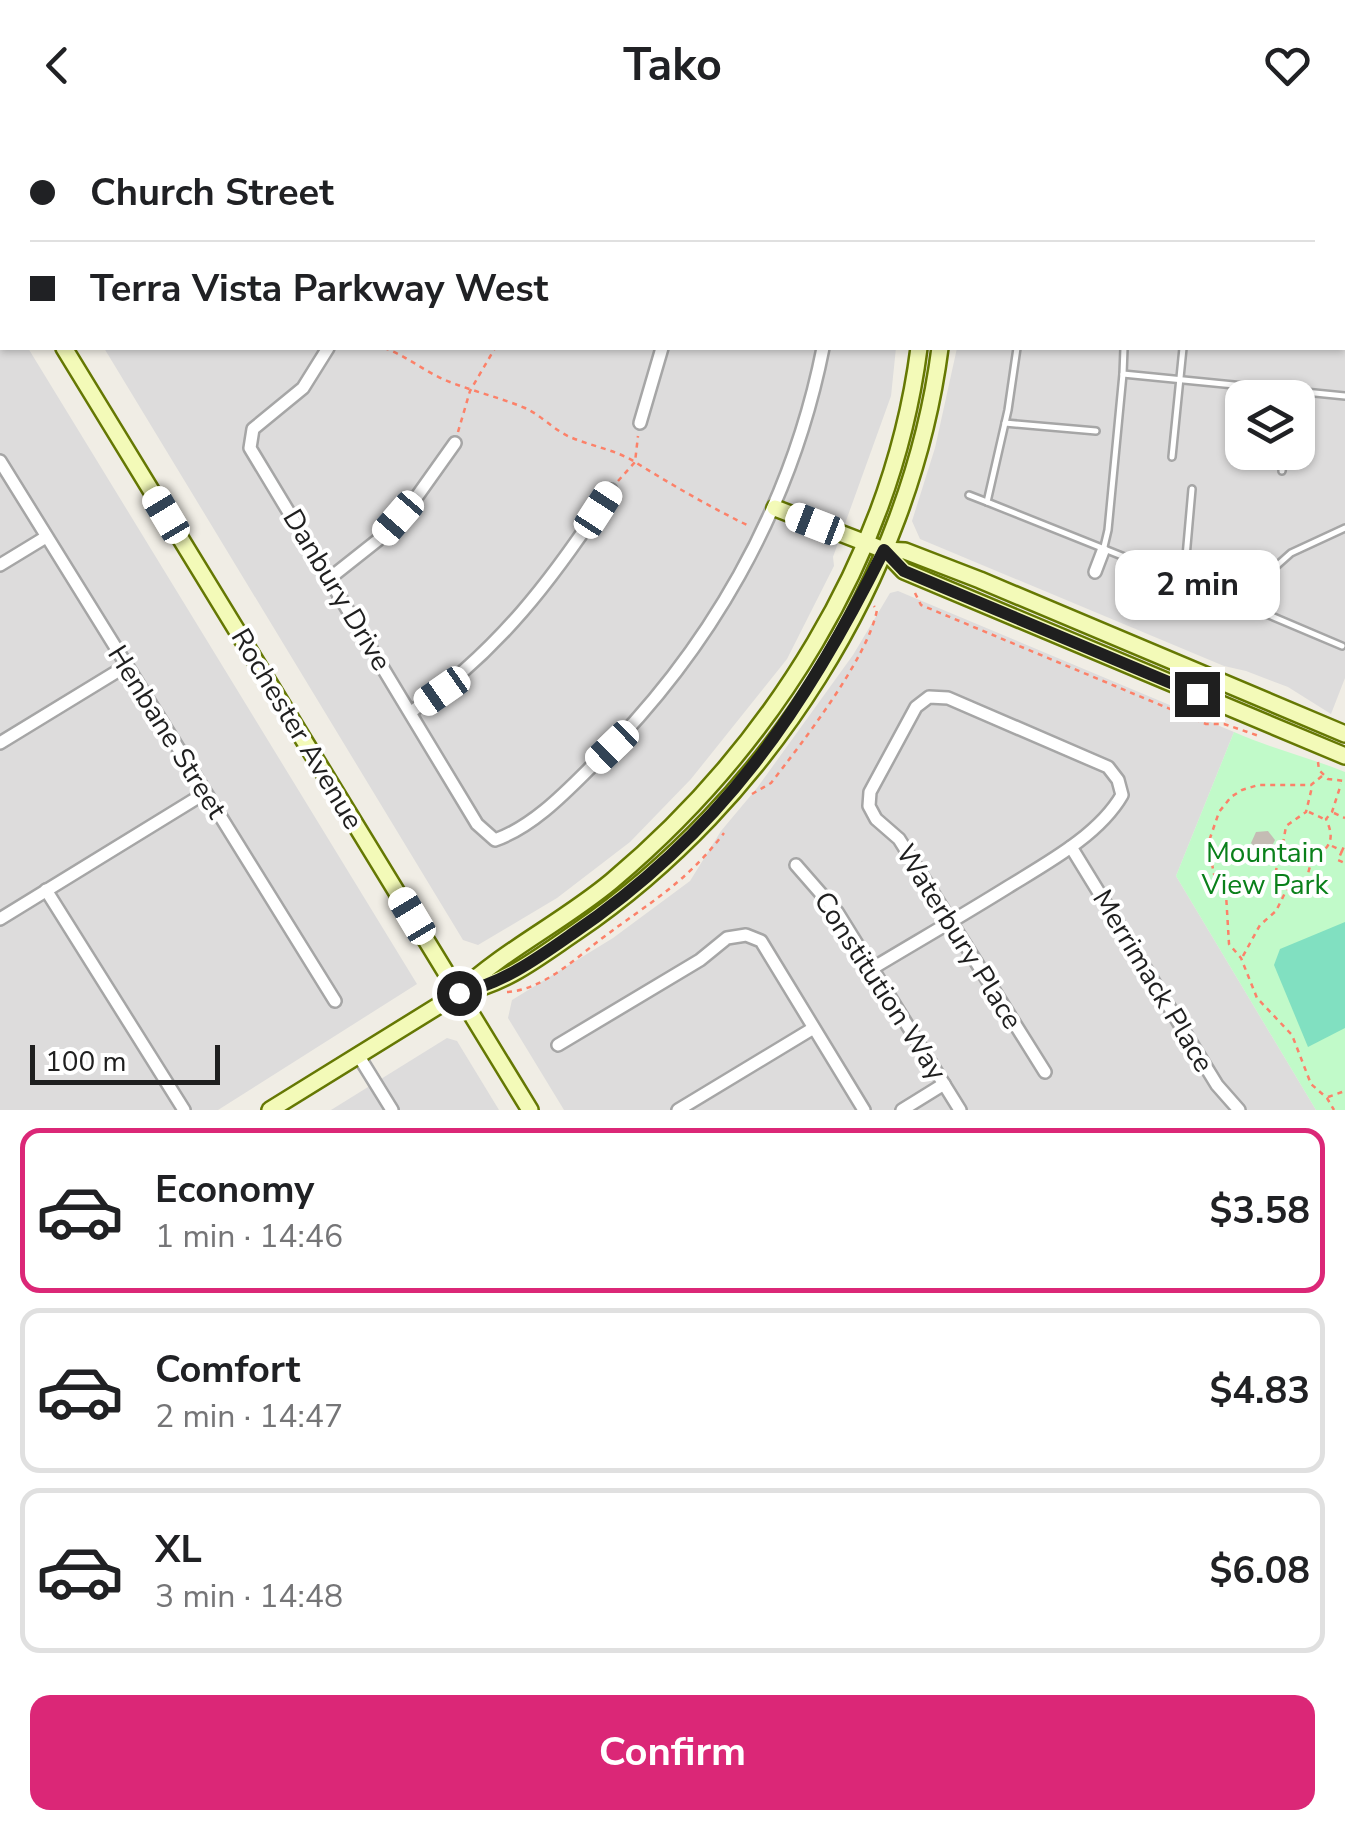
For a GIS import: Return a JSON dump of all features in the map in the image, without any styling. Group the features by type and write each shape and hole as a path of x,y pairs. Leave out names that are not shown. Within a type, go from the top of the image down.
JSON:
{"main road":[{"name":"Rochester Avenue","path":"65,350 530,1110"},
{"path":"270,1110 459,993 482,971 572,912 611,882 736,760 794,678 840,598 866,542 898,445 919,350"},
{"path":"459,993 492,986 629,893 696,834 780,733 831,653 884,550 910,477 940,350"},
{"path":"774,508 884,550 905,551 980,580 1345,734"},
{"path":"884,550 904,571 1345,756"}],"street":[{"name":"Danbury Drive","path":"327,350 303,388 253,429 250,438 255,460 476,824 495,840 512,834 546,808 633,727 686,661 735,584 774,508"},
{"path":"640,422 661,350"},
{"path":"774,508 802,432 822,350"},
{"path":"330,578 378,540 418,495 455,443"},
{"name":"Henbane Street","path":"0,461 334,1002"},
{"path":"411,712 442,691 519,618 566,560 610,490"},
{"path":"0,565 46,537"},
{"path":"1095,572 1103,551"},
{"path":"0,743 126,666"},
{"name":"Waterbury Place","path":"1045,1072 899,839 876,819 870,806 870,792 916,707 929,697 948,698 1108,767 1122,794 1113,810 1071,848"},
{"path":"0,919 205,793"},
{"path":"873,968 1071,848"},
{"name":"Merrimack Place","path":"1071,848 1217,1084 1240,1110"},
{"name":"Constitution Way","path":"796,865 837,912 960,1110"},
{"path":"46,890 184,1110"},
{"path":"558,1045 700,960 727,938 746,935 761,941 864,1110"},
{"path":"678,1110 812,1029"},
{"path":"358,1055 392,1110"},
{"path":"902,1110 944,1084"}],"lane":[{"path":"987,502 1017,350"},
{"path":"1103,551 1109,524 1124,350"},
{"path":"1172,457 1183,350"},
{"path":"1123,374 1225,386"},
{"path":"1315,395 1345,396"},
{"path":"1005,423 1096,432"},
{"path":"1179,579 1186,558 1192,489"},
{"path":"969,495 1342,646"},
{"path":"1257,610 1272,569 1291,552 1345,528"}],"path":[{"path":"388,350 470,391 529,410 548,426 635,462 708,507 720,509 750,526"},
{"path":"455,443 470,391 494,350"},
{"path":"610,490 635,462 640,422"},
{"path":"914,591 921,605 1083,674 1206,724 1224,724 1258,736"},
{"path":"752,794 770,784 854,666 874,625 877,610 873,604"},
{"path":"1318,758 1323,775"},
{"path":"1323,775 1343,782 1343,794 1326,819"},
{"path":"1323,775 1311,785 1242,790 1213,823 1208,844 1226,894 1229,944 1241,958 1254,994 1284,1023 1308,1079 1334,1110"},
{"path":"1278,858 1288,852 1284,844 1286,826 1306,812 1311,785"},
{"path":"1306,812 1326,819"},
{"path":"1332,812 1345,818"},
{"path":"1241,958 1288,888 1305,882 1310,865 1330,846 1332,836 1326,819"},
{"path":"504,992 522,991 567,965 661,898 687,876 724,833"},
{"path":"1284,844 1273,848 1278,858 1276,871 1288,888"},
{"path":"1345,844 1338,860 1345,863"},
{"path":"1330,846 1342,850"},
{"path":"1327,1098 1345,1091"}],"shaded area":[{"path":"0,350 29,350 417,984 218,1110 0,1110"},
{"path":"105,350 896,350 891,396 833,557 834,566 787,659 691,779 630,842 557,898 478,945 463,940"},
{"path":"957,350 1345,350 1345,678 1331,714 1288,687 1224,666 920,539 912,521 935,448"},
{"path":"898,591 1234,732 1176,876 1316,1110 564,1110 508,1018 512,1000 613,938 690,881 721,831 853,655 890,593"},
{"path":"447,1038 457,1041 499,1110 331,1110"}],"green space":[{"name":"Mountain View Park","path":"1234,732 1345,772 1345,1110 1316,1110 1176,876"},
{"path":"1345,922 1345,1028 1308,1047 1274,965 1280,949"}],"building":[{"path":"1268,831 1275,840 1270,850 1259,852 1251,843 1256,832"}],"route":[{"path":"459,993 492,986 540,956 629,893 696,834 780,733 831,653 884,550 904,571 1197,694"}]}
